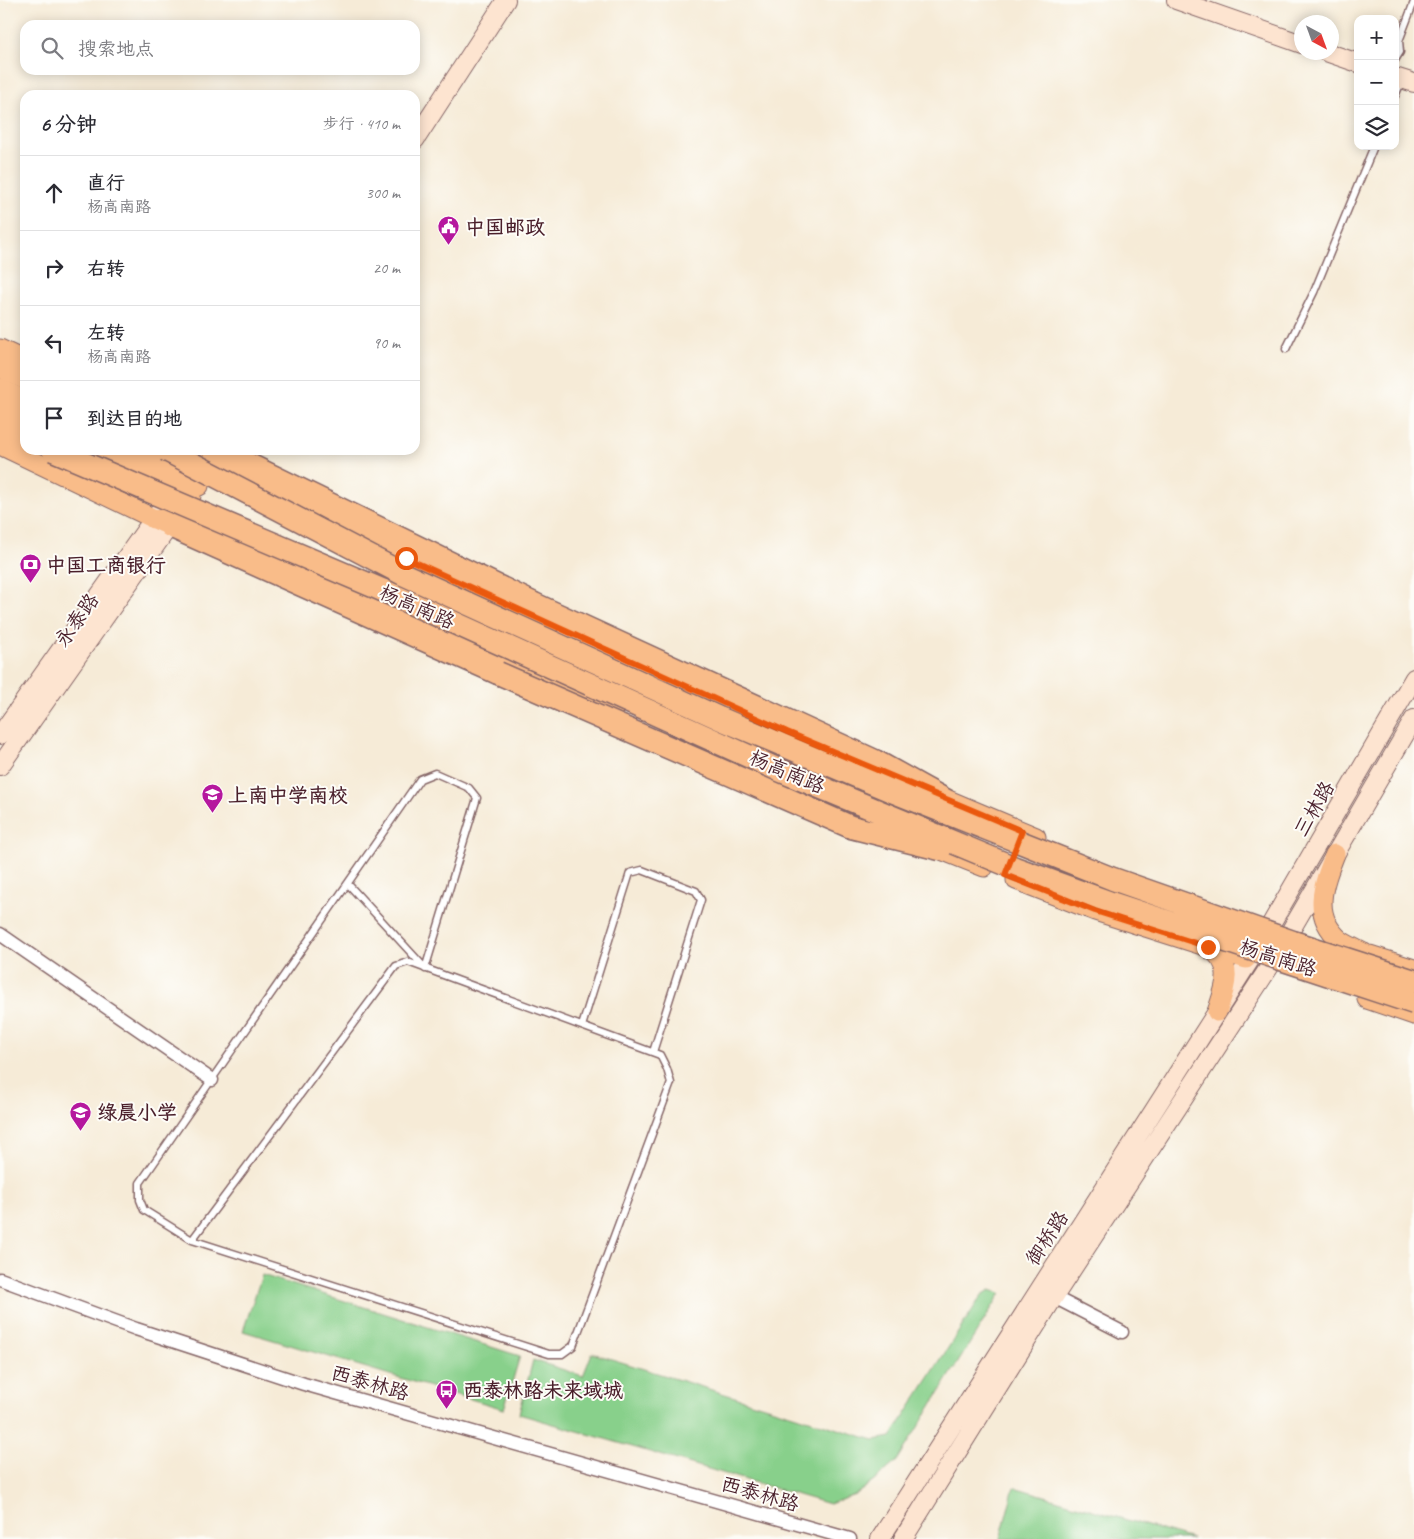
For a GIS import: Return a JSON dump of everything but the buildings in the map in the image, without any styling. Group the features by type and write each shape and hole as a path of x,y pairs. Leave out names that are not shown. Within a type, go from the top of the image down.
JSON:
{"highway":[{"path":"0,366 20,376"},
{"path":"0,426 20,436"},
{"name":"杨高南路","path":"64,455 382,590 779,770 1010,872 1414,1002"},
{"name":"杨高南路","path":"176,455 405,575 719,718 892,792 1023,837 1158,894 1293,942 1414,981"},
{"path":"218,455 384,530 541,607 875,760 1023,837"},
{"path":"166,521 507,677 851,826 1010,872"}],"main road":[{"path":"420,132 506,0"},
{"path":"1176,0 1294,41"},
{"path":"1339,56 1354,62"},
{"path":"0,350 20,359"},
{"path":"0,388 20,398"},
{"path":"0,406 20,416"},
{"name":"杨高南路","path":"0,445 20,454"},
{"name":"杨高南路","path":"21,455 120,502 813,799 1010,872 1095,911 1270,966 1414,1015"},
{"path":"107,455 187,487"},
{"path":"134,455 187,487"},
{"path":"166,521 187,487 212,455"},
{"name":"杨高南路","path":"218,455 406,558 787,732 1023,837 1270,926 1414,969"},
{"name":"永泰路","path":"0,735 166,521"},
{"name":"永泰路","path":"0,766 166,521"},
{"path":"384,530 406,558"},
{"name":"三林路","path":"1250,960 1414,678"},
{"name":"三林路","path":"1270,966 1414,719"},
{"path":"1010,872 1023,837"},
{"path":"1335,854 1323,890 1322,905 1324,918 1332,931 1342,941 1364,953"},
{"path":"1208,947 1222,958 1225,966 1225,983 1217,1012"},
{"name":"御桥路","path":"880,1539 1250,960"},
{"name":"御桥路","path":"902,1539 1054,1298 1270,966"}],"street":[{"path":"0,934 212,1080"},
{"name":"西泰林路","path":"0,1279 136,1329 304,1384 850,1539"},
{"path":"1054,1298 1122,1332"}],"lane":[{"path":"1399,54 1399,41 1414,2"},
{"path":"1286,349 1314,292 1372,150"},
{"path":"192,1240 396,966 408,962 425,969 653,1052 660,1055 667,1069 671,1083 573,1346 562,1354 549,1354 192,1240 144,1210 140,1200 140,1183 420,779 435,773 470,788 478,798 425,969"},
{"path":"582,1026 630,873 642,870 696,892 701,900 653,1052"},
{"path":"348,884 425,969"}],"green space":[{"path":"262,1275 520,1356 504,1409 243,1331"},
{"path":"990,1290 1001,1293 897,1461 855,1495 829,1504 519,1414 533,1360 583,1376 592,1353 874,1440 891,1437 982,1295"},
{"path":"1014,1487 1192,1539 1000,1539"}],"place":[{"name":"中国邮政","path":"449,246"},
{"name":"中国工商银行","path":"30,584"},
{"name":"上南中学南校","path":"212,814"},
{"name":"绿晨小学","path":"81,1131"},
{"name":"西泰林路未来域城","path":"447,1409"}],"route":[{"path":"406,558 787,732 1022,831 1005,875 1095,911 1208,947"}]}
